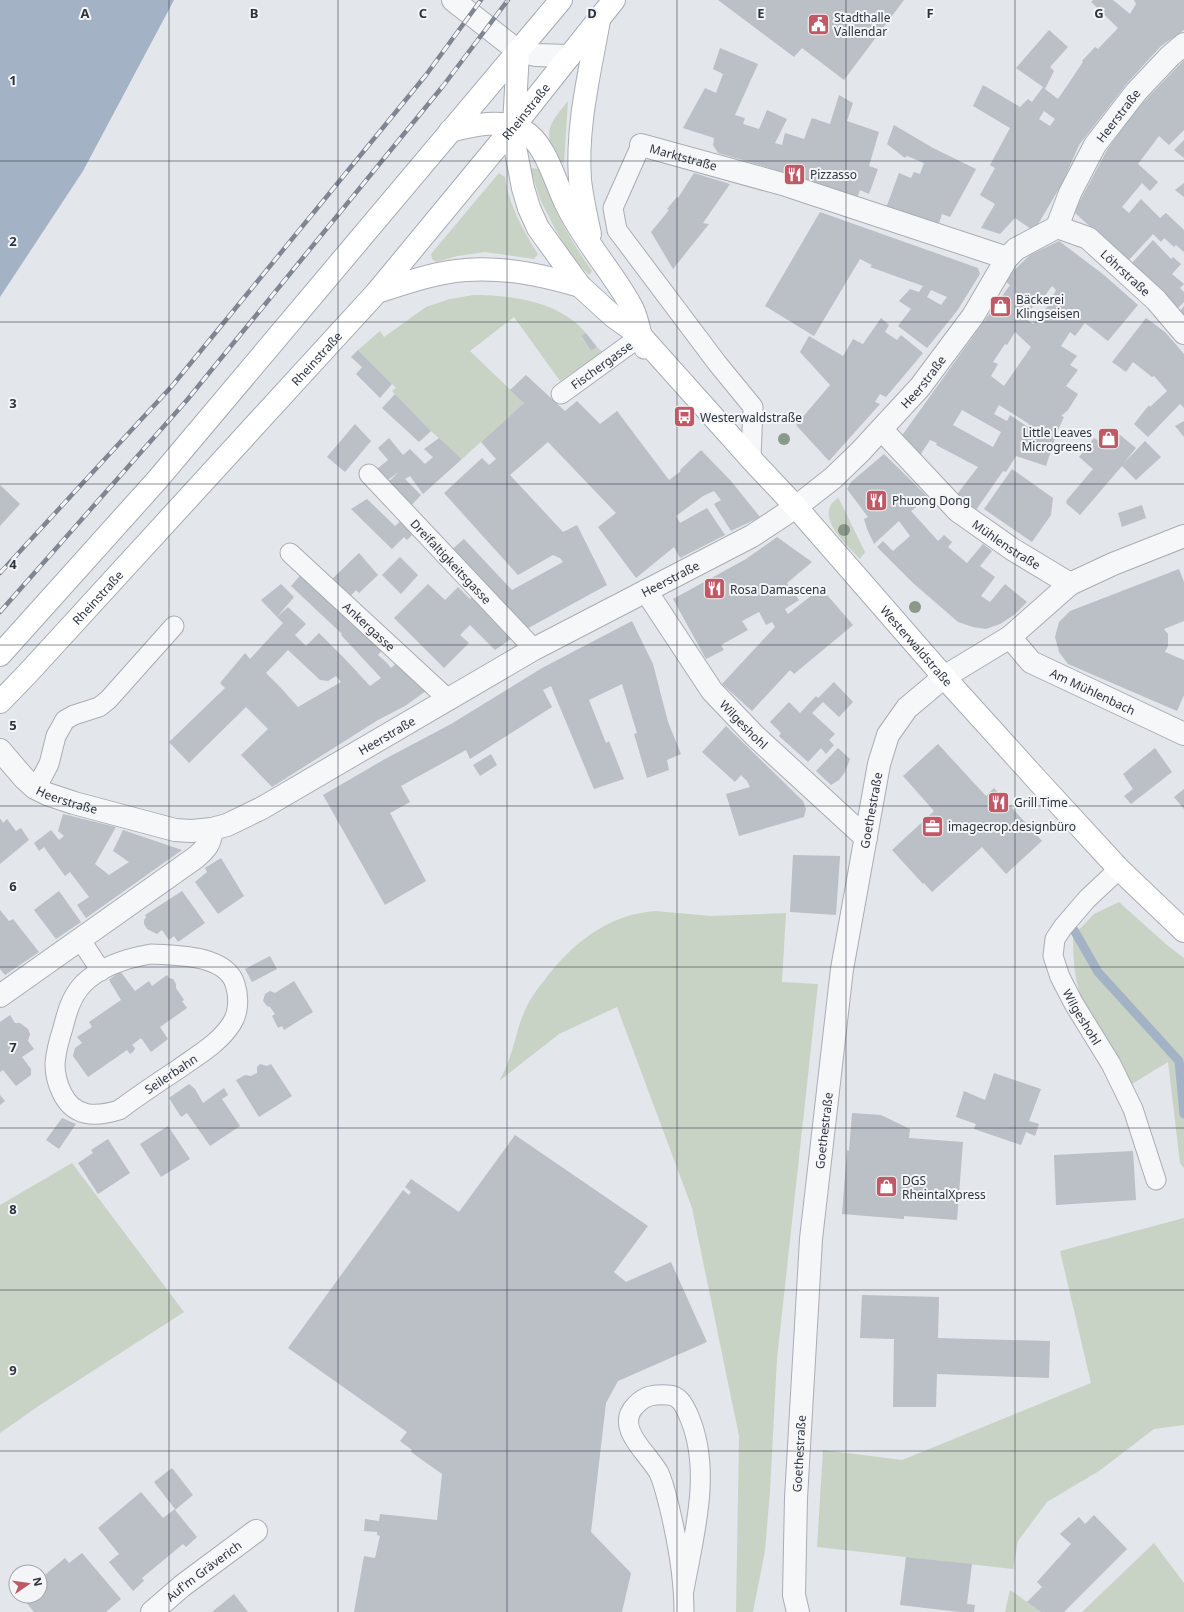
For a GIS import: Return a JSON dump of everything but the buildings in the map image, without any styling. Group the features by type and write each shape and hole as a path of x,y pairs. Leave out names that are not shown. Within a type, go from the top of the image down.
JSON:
{"main road":[{"path":"0,655 158,479 561,0"},
{"name":"Rheinstraße","path":"0,702 377,292 514,126 600,20 614,0"},
{"path":"594,249 584,206 580,180 580,154 582,115 600,20"},
{"name":"Westerwaldstraße","path":"518,51 514,126 517,164 528,208 538,228 580,286 614,317 641,336 750,459 796,507 944,677 1120,869 1184,931"},
{"name":"Westerwaldstraße","path":"450,131 489,124 514,126 525,131 535,140 543,151 566,206 631,306 641,336"},
{"path":"377,292 429,276 465,270 526,272 580,286"}],"street":[{"path":"453,0 518,51 536,56 570,56"},
{"name":"Heerstraße","path":"0,750 24,778 35,788 47,794 74,803 174,830 191,831 227,825 262,808 534,649 752,536 796,507 833,478 882,430 920,387 973,316 1007,258 1016,249 1057,227 1070,193 1095,145 1136,92 1170,56 1184,44"},
{"name":"Marktstraße","path":"641,145 786,186 1007,258"},
{"name":"Löhrstraße","path":"1057,227 1088,238 1156,300 1184,333"},
{"name":"Mühlenstraße","path":"882,430 958,511 1012,549 1070,584"},
{"path":"944,677 1010,637 1070,584 1113,564 1184,536"},
{"name":"Wilgeshohl","path":"646,591 712,691 754,735 866,838"},
{"name":"Am Mühlenbach","path":"1010,637 1030,662 1184,734"},
{"name":"Goethestraße","path":"798,1612 794,1595 796,1498 812,1239 842,969 879,764 888,735 907,708 944,677"},
{"path":"0,996 195,858 204,850 210,841 212,828"},
{"name":"Auf'm Gräverich","path":"152,1612 182,1586 256,1531"}],"lane":[{"name":"Marktstraße","path":"641,145 613,208 617,230 717,363 753,407 750,459"},
{"name":"Fischergasse","path":"561,394 641,336"},
{"name":"Dreifaltigkeitsgasse","path":"369,474 534,649"},
{"name":"Ankergasse","path":"290,553 449,700"},
{"path":"35,788 49,764 56,736 65,720 74,715 99,707 108,700 174,626"},
{"name":"Wilgeshohl","path":"1120,869 1087,899 1063,927 1055,939 1053,956 1060,977 1074,1004 1111,1064 1133,1109 1156,1180"},
{"path":"80,939 101,971"},
{"name":"Seilerbahn","path":"151,954 189,956 224,969 234,980 237,990 238,1005 233,1021 226,1032 209,1048 119,1110 105,1114 91,1115 79,1112 66,1102 59,1086 55,1066 57,1050 68,1009 76,993 84,983 101,971 116,963 134,957 151,954"},
{"path":"684,1590 700,1491 699,1454 692,1424 682,1402 673,1395 656,1394 642,1399 630,1411 628,1422 635,1441 659,1473 666,1495 673,1524 684,1590 684,1612"}],"green space":[{"path":"568,101 564,163 555,153 549,135 552,123"},
{"path":"530,168 539,169 562,222 592,271 589,275 571,256 554,227 540,199"},
{"path":"499,173 505,177 509,197 517,217 538,254 534,259 485,252 458,256 436,262 432,259 431,254"},
{"path":"473,295 503,296 534,302 549,307 575,322 586,333 581,337 591,351 597,347 603,352 560,381 514,317 470,351 524,403 462,459 431,431 392,391 396,388 358,350 380,331 384,337 426,307 450,299"},
{"path":"838,497 865,552 860,559 838,535 830,521 829,514 831,504"},
{"path":"1119,902 1168,946 1184,958 1184,1168 1180,1163 1168,1062 1132,1084 1090,1018 1076,980 1073,936 1094,914"},
{"path":"655,911 711,916 786,913 782,982 818,984 777,1359 770,1491 765,1551 753,1612 736,1612 739,1436 692,1208 617,1007 559,1034 499,1081 508,1062 524,1012 529,1002 541,984 565,956 578,944 606,925 621,918 638,913"},
{"path":"72,1163 184,1312 37,1407 0,1433 0,1205"},
{"path":"1184,1218 1184,1425 1154,1429 1099,1471 1047,1502 1018,1541 1013,1569 817,1547 823,1450 902,1460 1091,1383 1060,1251"},
{"path":"1154,1543 1184,1583 1184,1612 1082,1612"},
{"path":"1010,1590 1041,1612 1005,1612"}],"water":[{"path":"0,0 174,0 83,171 0,297"}],"waterway":[{"path":"1074,930 1098,972 1179,1061 1184,1114"}],"railway":[{"path":"0,573 172,386 426,75 481,0"},
{"path":"0,612 187,400 443,86 508,0"}],"place":[{"name":"Stadthalle Vallendar","path":"818,24"},
{"name":"Pizzasso","path":"794,174"},
{"name":"Bäckerei Klingseisen","path":"1000,306"},
{"name":"Westerwaldstraße","path":"685,417"},
{"name":"Little Leaves Microgreens","path":"1108,439"},
{"name":"Phuong Dong","path":"877,500"},
{"name":"Rosa Damascena","path":"714,589"},
{"name":"Grill Time","path":"999,802"},
{"name":"imagecrop.designbüro","path":"933,826"},
{"name":"DGS RheintalXpress","path":"887,1187"}]}
